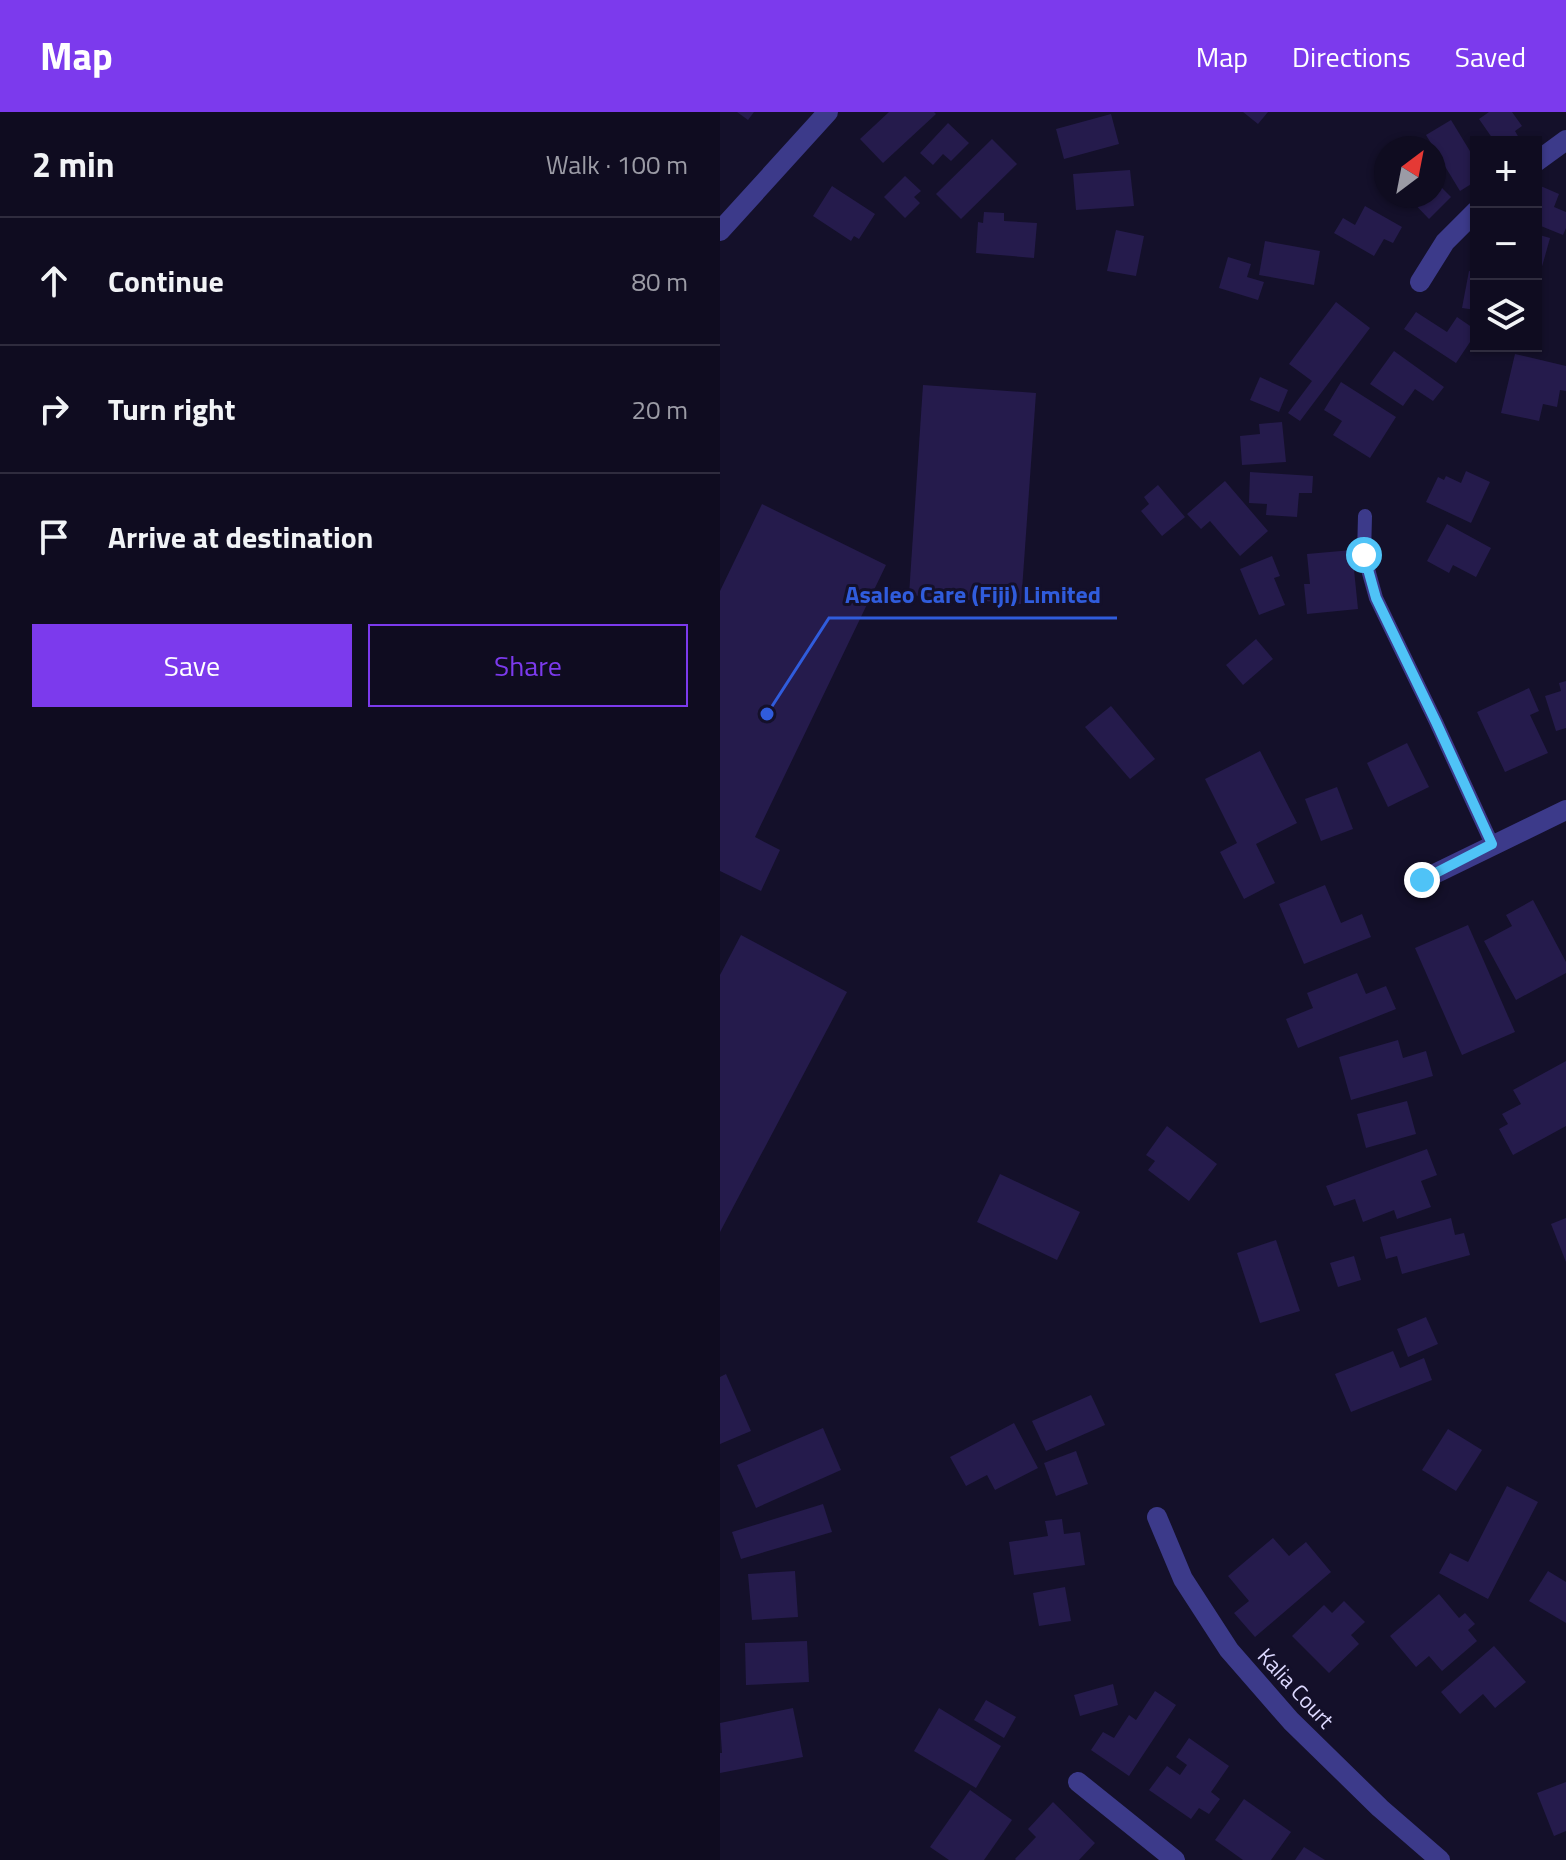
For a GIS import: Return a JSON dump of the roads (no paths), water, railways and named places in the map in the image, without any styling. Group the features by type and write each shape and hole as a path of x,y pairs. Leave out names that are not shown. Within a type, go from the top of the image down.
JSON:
{"street":[{"path":"720,231 828,112"},
{"path":"1542,158 1566,140"},
{"path":"1420,282 1445,242 1470,217"},
{"path":"1422,880 1566,810"},
{"name":"Kalia Court","path":"1157,1517 1183,1579 1229,1650 1291,1721 1380,1808 1440,1860"},
{"path":"1078,1782 1175,1860"}],"lane":[{"path":"1365,516 1364,555 1376,598 1492,844"}],"place":[{"name":"Asaleo Care (Fiji) Limited","path":"767,714"}]}
